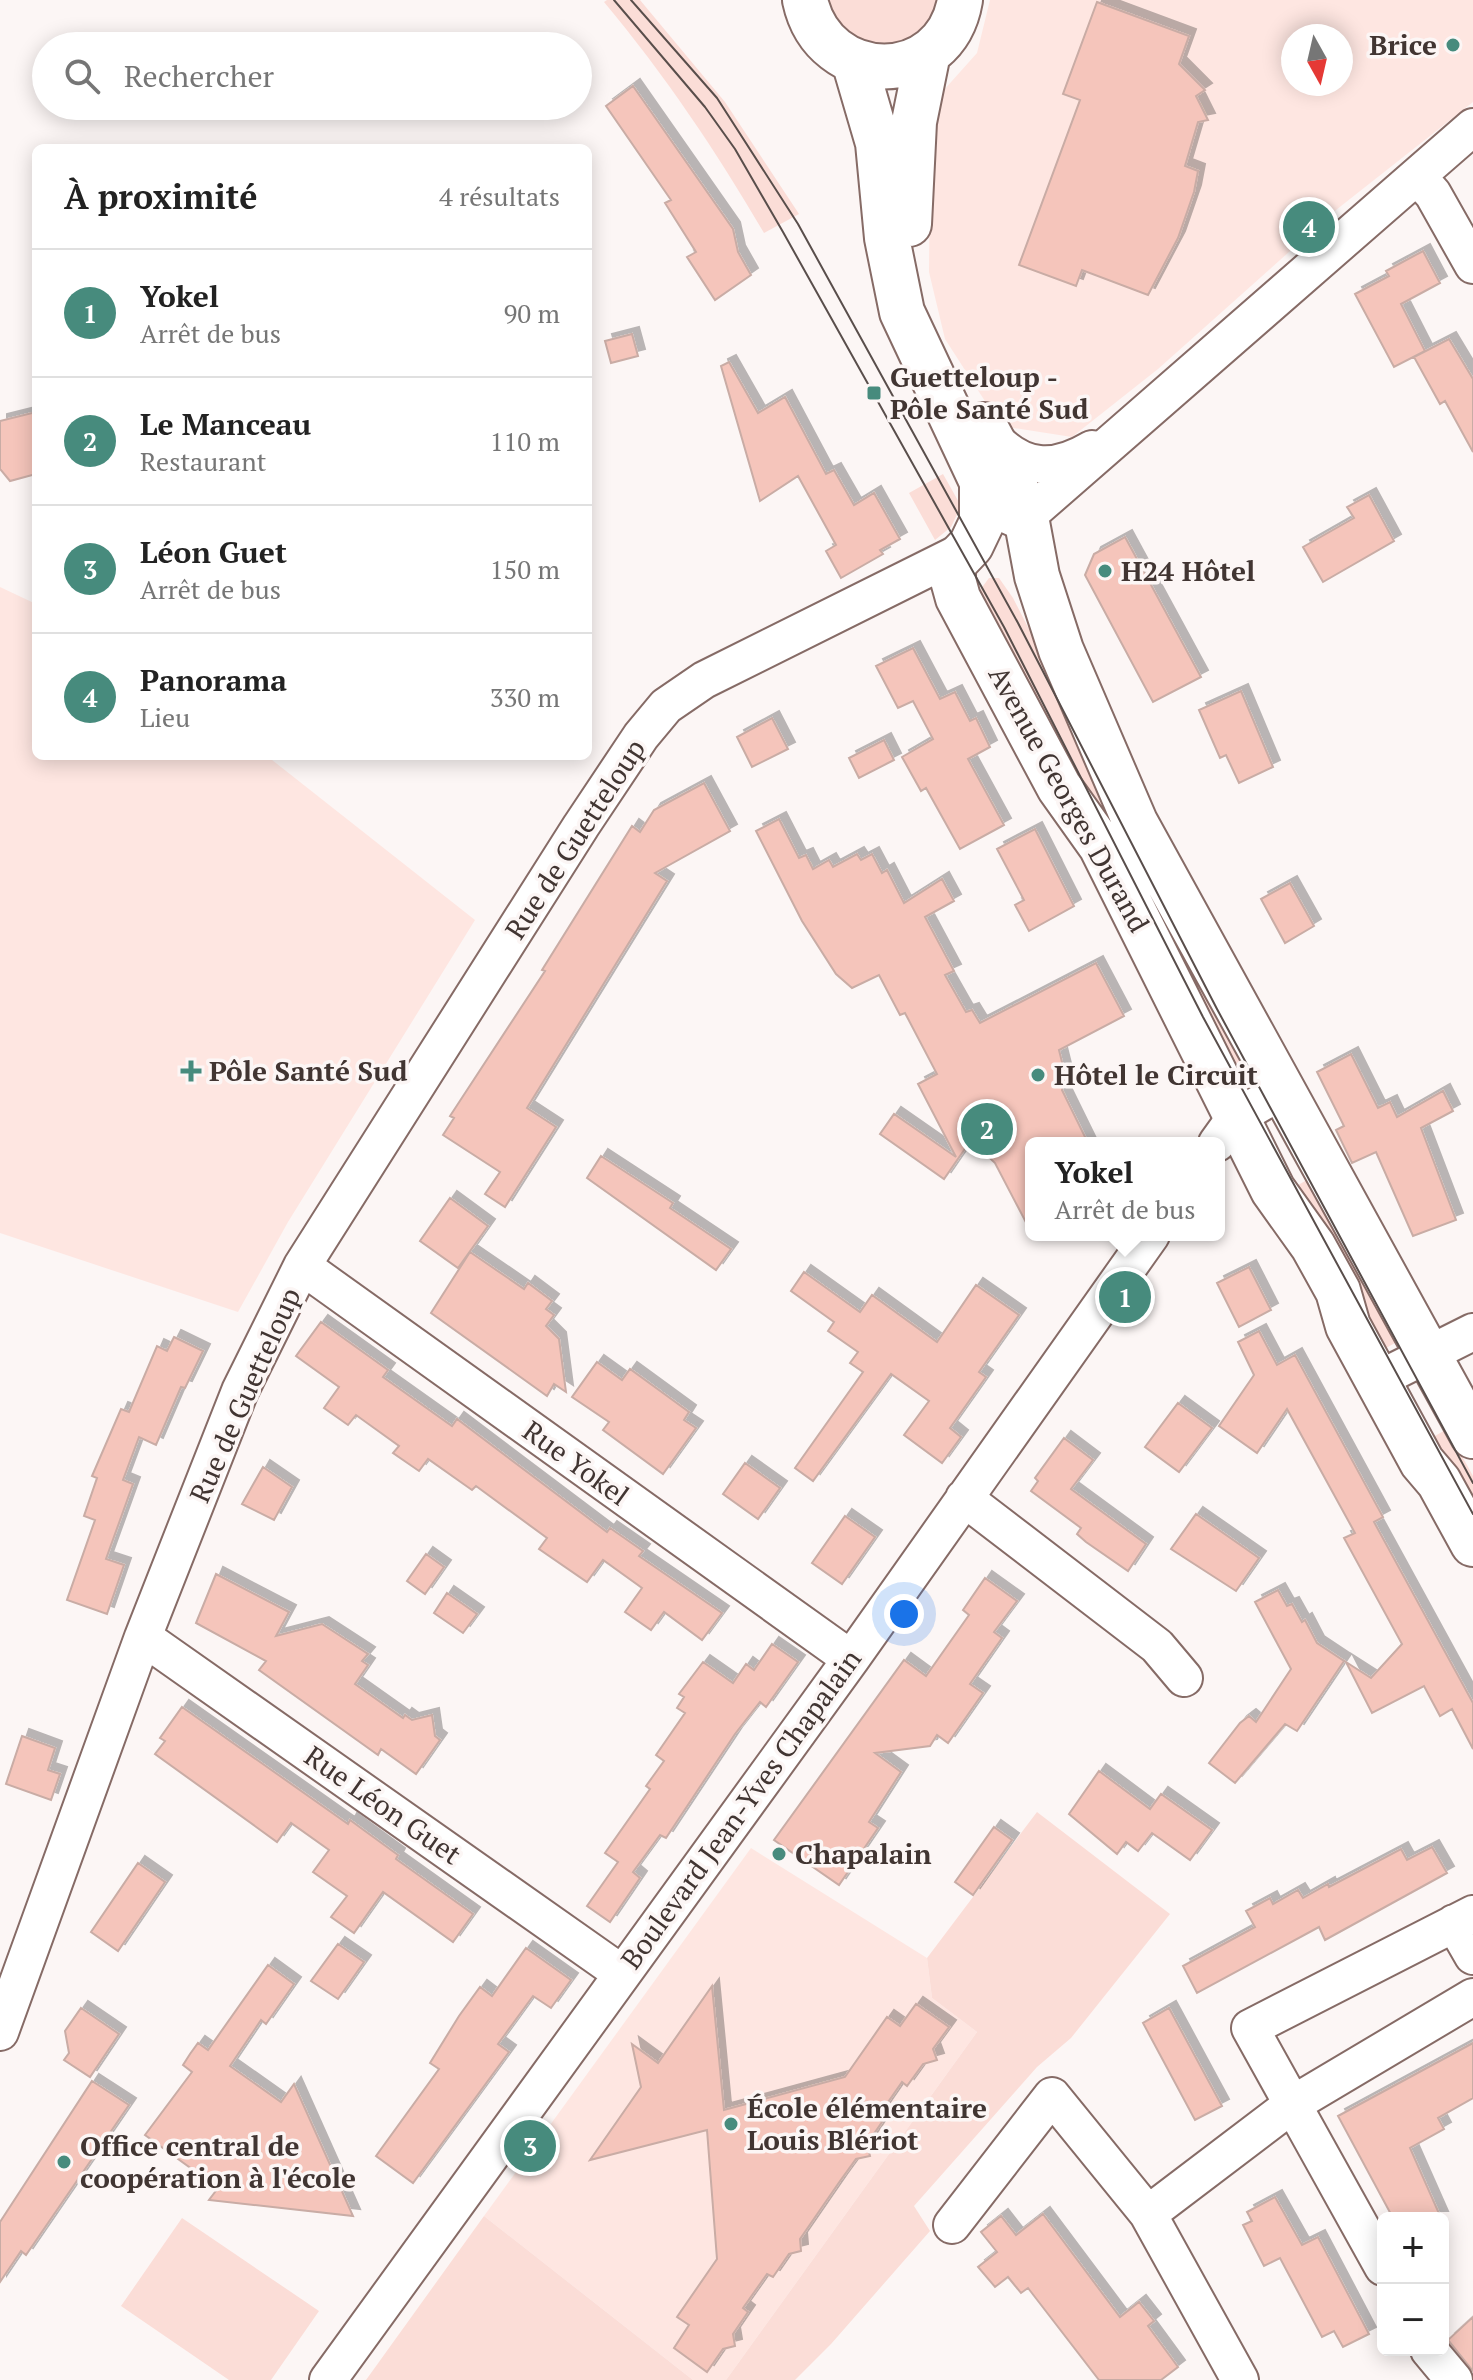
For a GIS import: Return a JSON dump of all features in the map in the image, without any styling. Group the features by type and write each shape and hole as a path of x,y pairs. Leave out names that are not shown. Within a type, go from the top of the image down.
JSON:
{"main road":[{"path":"802,3 827,44 854,61 888,67 911,62 928,53 950,29 960,0"},
{"name":"Avenue Georges Durand","path":"928,53 914,122 907,212 918,290 937,343 1012,477 1026,517 1037,576 1061,650 1135,822 1285,1089 1473,1436"},
{"name":"Avenue Georges Durand","path":"854,61 878,143 887,238 902,312 982,482 982,522 971,545 961,552 952,572 958,598 1059,787 1101,846 1226,1130 1313,1246 1338,1291 1348,1326 1422,1462 1439,1482 1473,1544"},
{"path":"961,552 979,551 1005,567 1061,650"}],"street":[{"path":"982,482 1005,515 1026,517 1473,127"},
{"path":"1418,177 1433,194 1473,265"},
{"path":"987,432 1019,462 1032,464 1060,462 1083,454 1121,432"},
{"name":"Rue de Guetteloup","path":"0,2032 143,1637 240,1391 302,1266 581,826 666,706 704,680 961,552"},
{"name":"Rue de Guetteloup","path":"893,586 912,580 930,582 958,598"},
{"path":"1226,1130 1285,1089"},
{"name":"Boulevard Jean-Yves Chapalain","path":"328,2380 851,1659 1147,1241"},
{"name":"Rue Yokel","path":"302,1266 851,1659"},
{"path":"1377,1380 1473,1332"},
{"path":"964,1498 1157,1646 1184,1678"},
{"name":"Rue Léon Guet","path":"143,1637 621,1973"},
{"path":"1377,2256 1250,2028 1464,1918 1473,1956"},
{"path":"1148,2214 1293,2104 1473,1997"},
{"path":"952,2225 1052,2096 1148,2214 1240,2380"},
{"path":"1434,2356 1454,2380"}],"shaded area":[{"path":"640,0 725,102 799,214 764,233 689,114 604,2"},
{"path":"820,0 945,0 931,33 865,53"},
{"path":"990,0 1473,0 1473,102 1336,210 1158,369 1072,437 1001,426 945,339 929,272 930,160 943,91 977,53"},
{"path":"943,474 961,506 951,527 935,540 909,493"},
{"path":"989,578 999,578 1013,598 1259,1078 1236,1090 981,598 980,590"},
{"name":"Pôle Santé Sud","path":"0,587 32,602 32,760 272,760 475,920 288,1222 238,1312 0,1233"},
{"path":"1312,1177 1400,1340 1381,1351 1293,1188"},
{"path":"1447,1429 1473,1476 1473,1523 1428,1440"},
{"path":"1037,1812 1170,1914 1071,2038 1037,2067 914,2206 930,2231 831,2344 795,2380 726,2380 977,2032 932,1998 927,1958"},
{"name":"École élémentaire Louis Blériot","path":"751,1848 927,1958 932,1998 977,2032 726,2380 693,2380 484,2216"},
{"path":"484,2216 693,2380 366,2380"},
{"path":"182,2218 319,2311 271,2380 229,2380 121,2306"}],"building":[{"path":"1097,2 1189,36 1179,64 1205,90 1196,96 1208,120 1198,122 1185,166 1198,171 1194,192 1178,238 1148,295 1082,270 1076,286 1019,265 1080,100 1063,94"},
{"path":"633,86 733,229 738,252 751,275 715,300 687,257 696,252 665,203 671,200 606,106"},
{"path":"1423,251 1440,283 1401,304 1425,351 1394,367 1355,294 1389,276 1386,271"},
{"path":"632,334 638,356 611,363 605,341"},
{"path":"1449,339 1473,379 1473,452 1445,401 1440,404 1414,357"},
{"path":"729,362 758,413 785,397 826,474 834,470 854,505 874,493 900,539 880,550 883,554 841,578 826,551 836,545 798,476 760,501 721,366"},
{"path":"32,413 32,475 10,481 0,469 0,421"},
{"path":"1369,495 1394,541 1323,582 1303,547 1354,518 1347,507"},
{"path":"1125,537 1201,677 1153,702 1085,575 1094,554"},
{"path":"913,648 940,699 955,692 970,721 976,718 990,747 968,759 1004,825 960,849 926,788 921,791 902,757 933,739 913,701 898,708 876,666"},
{"path":"1241,691 1273,767 1239,783 1226,755 1220,758 1199,710"},
{"path":"772,718 788,749 752,767 737,737"},
{"path":"884,740 894,760 859,778 849,758"},
{"path":"704,783 730,831 655,873 667,881 527,1108 556,1127 505,1207 485,1194 500,1172 443,1135 454,1118 450,1116 545,971 542,970 632,826 640,832 654,810"},
{"path":"779,819 799,858 806,855 813,869 829,860 833,867 857,854 861,860 872,854 882,873 887,870 904,903 942,879 954,901 925,917 954,971 945,975 966,1012 972,1010 980,1023 1096,963 1124,1016 1059,1050 1065,1074 1062,1090 1085,1137 1025,1137 1025,1220 995,1163 971,1140 944,1179 880,1134 894,1114 956,1157 918,1084 937,1074 905,1013 900,1015 879,975 852,988 836,974 802,921 756,831"},
{"path":"1035,829 1074,906 1029,931 1015,905 1024,900 997,849"},
{"path":"1290,883 1314,926 1285,943 1261,899"},
{"path":"1351,1054 1378,1108 1390,1102 1397,1117 1443,1091 1453,1111 1421,1128 1456,1220 1413,1236 1376,1152 1352,1163 1336,1130 1344,1126 1317,1072"},
{"path":"601,1156 673,1203 670,1208 731,1249 716,1270 587,1178"},
{"path":"450,1198 488,1226 458,1268 420,1241"},
{"path":"470,1252 524,1289 528,1283 552,1301 546,1309 554,1315 546,1326 559,1339 566,1392 554,1384 547,1396 431,1313"},
{"path":"1249,1267 1271,1310 1239,1327 1217,1283"},
{"path":"804,1272 860,1312 872,1295 937,1342 976,1285 1019,1315 979,1372 986,1377 950,1428 961,1437 942,1463 904,1435 929,1401 891,1374 813,1481 795,1468 863,1372 850,1363 858,1352 828,1331 834,1322 791,1291"},
{"path":"321,1322 388,1370 383,1377 452,1426 457,1419 607,1532 610,1528 643,1551 639,1556 722,1613 702,1640 664,1612 651,1630 625,1612 642,1588 603,1560 587,1582 539,1549 547,1538 476,1486 472,1490 428,1459 419,1471 393,1453 399,1446 356,1415 348,1425 324,1408 339,1387 296,1356"},
{"path":"1259,1331 1277,1365 1295,1355 1383,1517 1374,1522 1473,1703 1473,1749 1452,1709 1440,1716 1424,1686 1372,1713 1346,1662 1371,1678 1402,1644 1344,1538 1355,1533 1287,1409 1257,1453 1219,1426 1254,1375 1238,1342"},
{"path":"174,1337 203,1351 185,1388 181,1387 156,1445 139,1437 123,1480 133,1484 106,1559 124,1565 107,1614 67,1600 95,1520 84,1516 97,1478 92,1476 121,1409 129,1412 157,1346 167,1351"},
{"path":"597,1362 622,1380 630,1369 689,1412 684,1420 696,1428 663,1474 603,1430 609,1422 572,1397"},
{"path":"1178,1403 1212,1428 1179,1472 1145,1447"},
{"path":"1064,1438 1093,1460 1071,1489 1146,1544 1128,1571 1086,1542 1077,1534 1081,1528 1031,1491 1038,1481 1035,1478"},
{"path":"745,1463 780,1488 758,1519 723,1494"},
{"path":"263,1467 292,1487 274,1520 242,1504"},
{"path":"1196,1514 1259,1558 1236,1591 1171,1549"},
{"path":"845,1516 875,1537 842,1584 812,1563"},
{"path":"426,1554 444,1567 425,1594 407,1581"},
{"path":"216,1574 289,1612 276,1636 322,1624 368,1654 362,1661 368,1665 355,1684 403,1718 405,1715 412,1720 432,1715 435,1736 440,1740 416,1774 381,1749 378,1755 259,1670 266,1661 196,1623"},
{"path":"985,1578 1017,1601 994,1632 1002,1638 970,1684 983,1693 948,1743 937,1735 930,1746 875,1753 901,1772 869,1822 878,1828 839,1885 774,1840 904,1660 926,1676 969,1615 963,1610"},
{"path":"1278,1590 1287,1606 1292,1604 1302,1622 1305,1620 1317,1643 1344,1661 1297,1731 1285,1724 1235,1783 1209,1763 1240,1723 1249,1716 1256,1722 1291,1669 1255,1602"},
{"path":"447,1593 477,1614 463,1633 434,1613"},
{"path":"772,1644 798,1662 766,1707 760,1702 666,1838 660,1835 633,1872 640,1878 610,1922 587,1906 618,1862 605,1853 650,1789 646,1786 664,1761 656,1755 685,1713 677,1708 684,1697 679,1694 703,1662 733,1683 746,1664 754,1670"},
{"path":"182,1707 348,1824 350,1820 398,1855 396,1859 473,1914 453,1942 383,1892 354,1933 331,1917 347,1896 313,1872 329,1850 291,1823 277,1842 155,1754 165,1741 160,1738"},
{"path":"22,1736 55,1748 48,1770 60,1774 51,1800 6,1784"},
{"path":"1099,1771 1150,1809 1161,1794 1212,1830 1190,1860 1152,1833 1138,1851 1126,1842 1117,1854 1069,1814"},
{"path":"994,1827 1012,1840 973,1895 955,1882"},
{"path":"1432,1847 1447,1873 1325,1940 1319,1927 1197,1993 1183,1966 1255,1927 1246,1911 1270,1898 1273,1904 1298,1890 1303,1898 1401,1849 1407,1860"},
{"path":"138,1863 165,1882 118,1951 91,1932"},
{"path":"338,1944 364,1962 338,1999 311,1981"},
{"path":"526,1948 571,1980 551,2008 533,1996 498,2044 509,2052 413,2183 376,2156 439,2069 430,2063 459,2016 480,1987 492,1996"},
{"path":"268,1965 294,1984 266,2024 261,2020 230,2066 281,2102 294,2084 353,2216 209,2200 218,2188 145,2135 192,2072 183,2065 190,2054 198,2043 208,2050"},
{"path":"712,1986 724,2110 845,2077 887,2017 900,2026 916,2004 949,2027 933,2049 937,2060 923,2064 907,2086 902,2082 877,2118 882,2122 867,2144 870,2156 856,2159 840,2181 800,2239 801,2251 789,2254 773,2277 767,2274 743,2308 748,2312 733,2334 735,2346 723,2349 707,2372 674,2348 689,2325 677,2317 717,2259 707,2130 590,2160 641,2087 632,2044 658,2063"},
{"path":"81,2008 119,2034 90,2077 64,2060 69,2053 65,2031"},
{"path":"1169,2008 1222,2106 1195,2120 1143,2023"},
{"path":"1473,2043 1473,2098 1438,2118 1444,2129 1410,2148 1438,2212 1390,2212 1338,2116"},
{"name":"Office central de coopération à l'école","path":"92,2081 129,2105 26,2255 21,2251 0,2282 0,2222"},
{"path":"1275,2197 1302,2245 1318,2237 1369,2334 1343,2347 1334,2331 1322,2337 1280,2258 1264,2266 1243,2225 1252,2221 1247,2212"},
{"path":"1043,2214 1120,2317 1139,2302 1154,2321 1148,2326 1178,2367 1161,2380 1099,2380 1028,2288 1021,2293 1008,2277 995,2287 978,2267 997,2252 981,2232 1001,2216 1016,2235"},
{"path":"1473,2317 1473,2371 1449,2341"}],"tram line":[{"path":"614,0 705,107 735,149 783,232 1004,627 1203,1017 1473,1514"},
{"path":"631,0 717,98 798,224 1018,623 1217,1009 1473,1483"}],"place":[{"name":"Brice","path":"1453,45"},
{"name":"Panorama","path":"1309,227"},
{"name":"Guetteloup - Pôle Santé Sud","path":"874,393"},
{"name":"H24 Hôtel","path":"1105,571"},
{"name":"Pôle Santé Sud","path":"191,1071"},
{"name":"Hôtel le Circuit","path":"1038,1075"},
{"name":"Le Manceau","path":"987,1129"},
{"name":"Yokel","path":"1125,1297"},
{"name":"Chapalain","path":"779,1854"},
{"name":"École élémentaire Louis Blériot","path":"731,2124"},
{"name":"Léon Guet","path":"530,2146"},
{"name":"Office central de coopération à l'école","path":"64,2162"}]}
